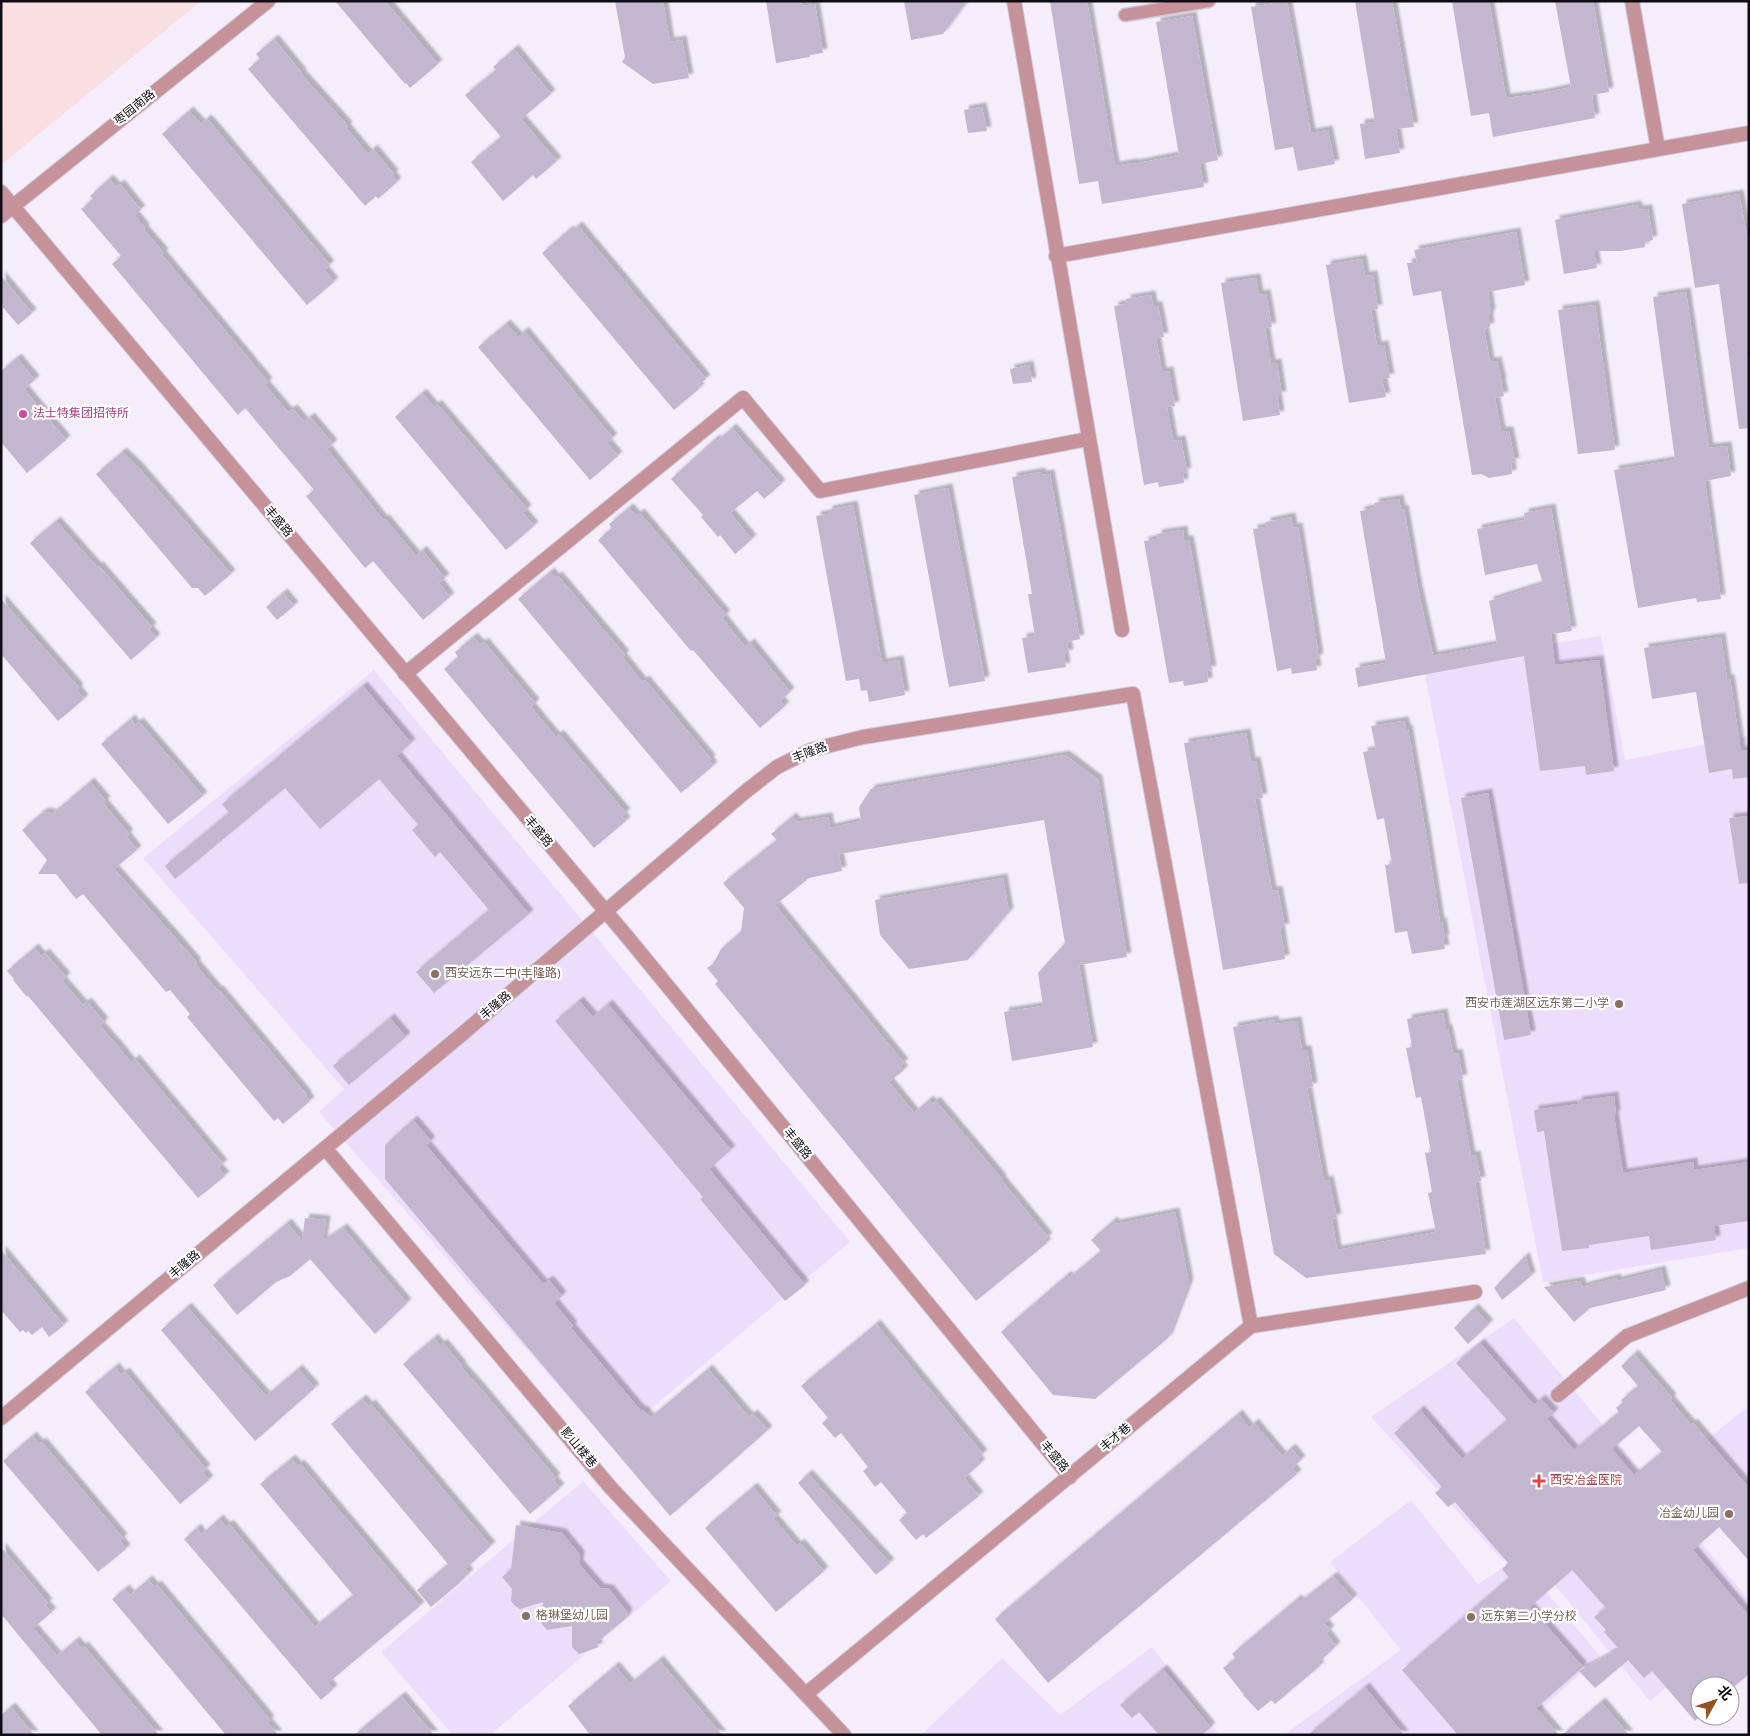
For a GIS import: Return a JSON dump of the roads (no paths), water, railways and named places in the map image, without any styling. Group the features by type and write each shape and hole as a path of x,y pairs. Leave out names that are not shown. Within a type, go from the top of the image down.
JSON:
{"street":[{"name":"枣园南路","path":"1,216 268,1"},
{"path":"1014,1 1056,256 1122,630"},
{"path":"1632,1 1658,149"},
{"path":"1056,256 1749,133"},
{"name":"丰盛路","path":"1,192 605,911 1070,1477"},
{"path":"406,674 743,398 820,491 1088,439"},
{"name":"丰隆路","path":"1,1418 454,1041 745,792 777,767 811,750 863,737 1133,694 1250,1326"},
{"name":"影山楼巷","path":"325,1148 611,1488 844,1735"},
{"path":"1558,1394 1627,1336 1749,1288"},
{"path":"1250,1326 1475,1292"},
{"name":"丰才巷","path":"806,1694 1250,1326"}],"lane":[{"path":"1124,15 1208,1"}],"place":[{"name":"法士特集团招待所","path":"23,414"},
{"name":"西安远东二中(丰隆路)","path":"435,974"},
{"name":"西安市莲湖区远东第二小学","path":"1619,1004"},
{"name":"西安冶金医院","path":"1539,1481"},
{"name":"冶金幼儿园","path":"1729,1514"},
{"name":"格琳堡幼儿园","path":"526,1616"},
{"name":"远东第二小学分校","path":"1471,1617"}]}
